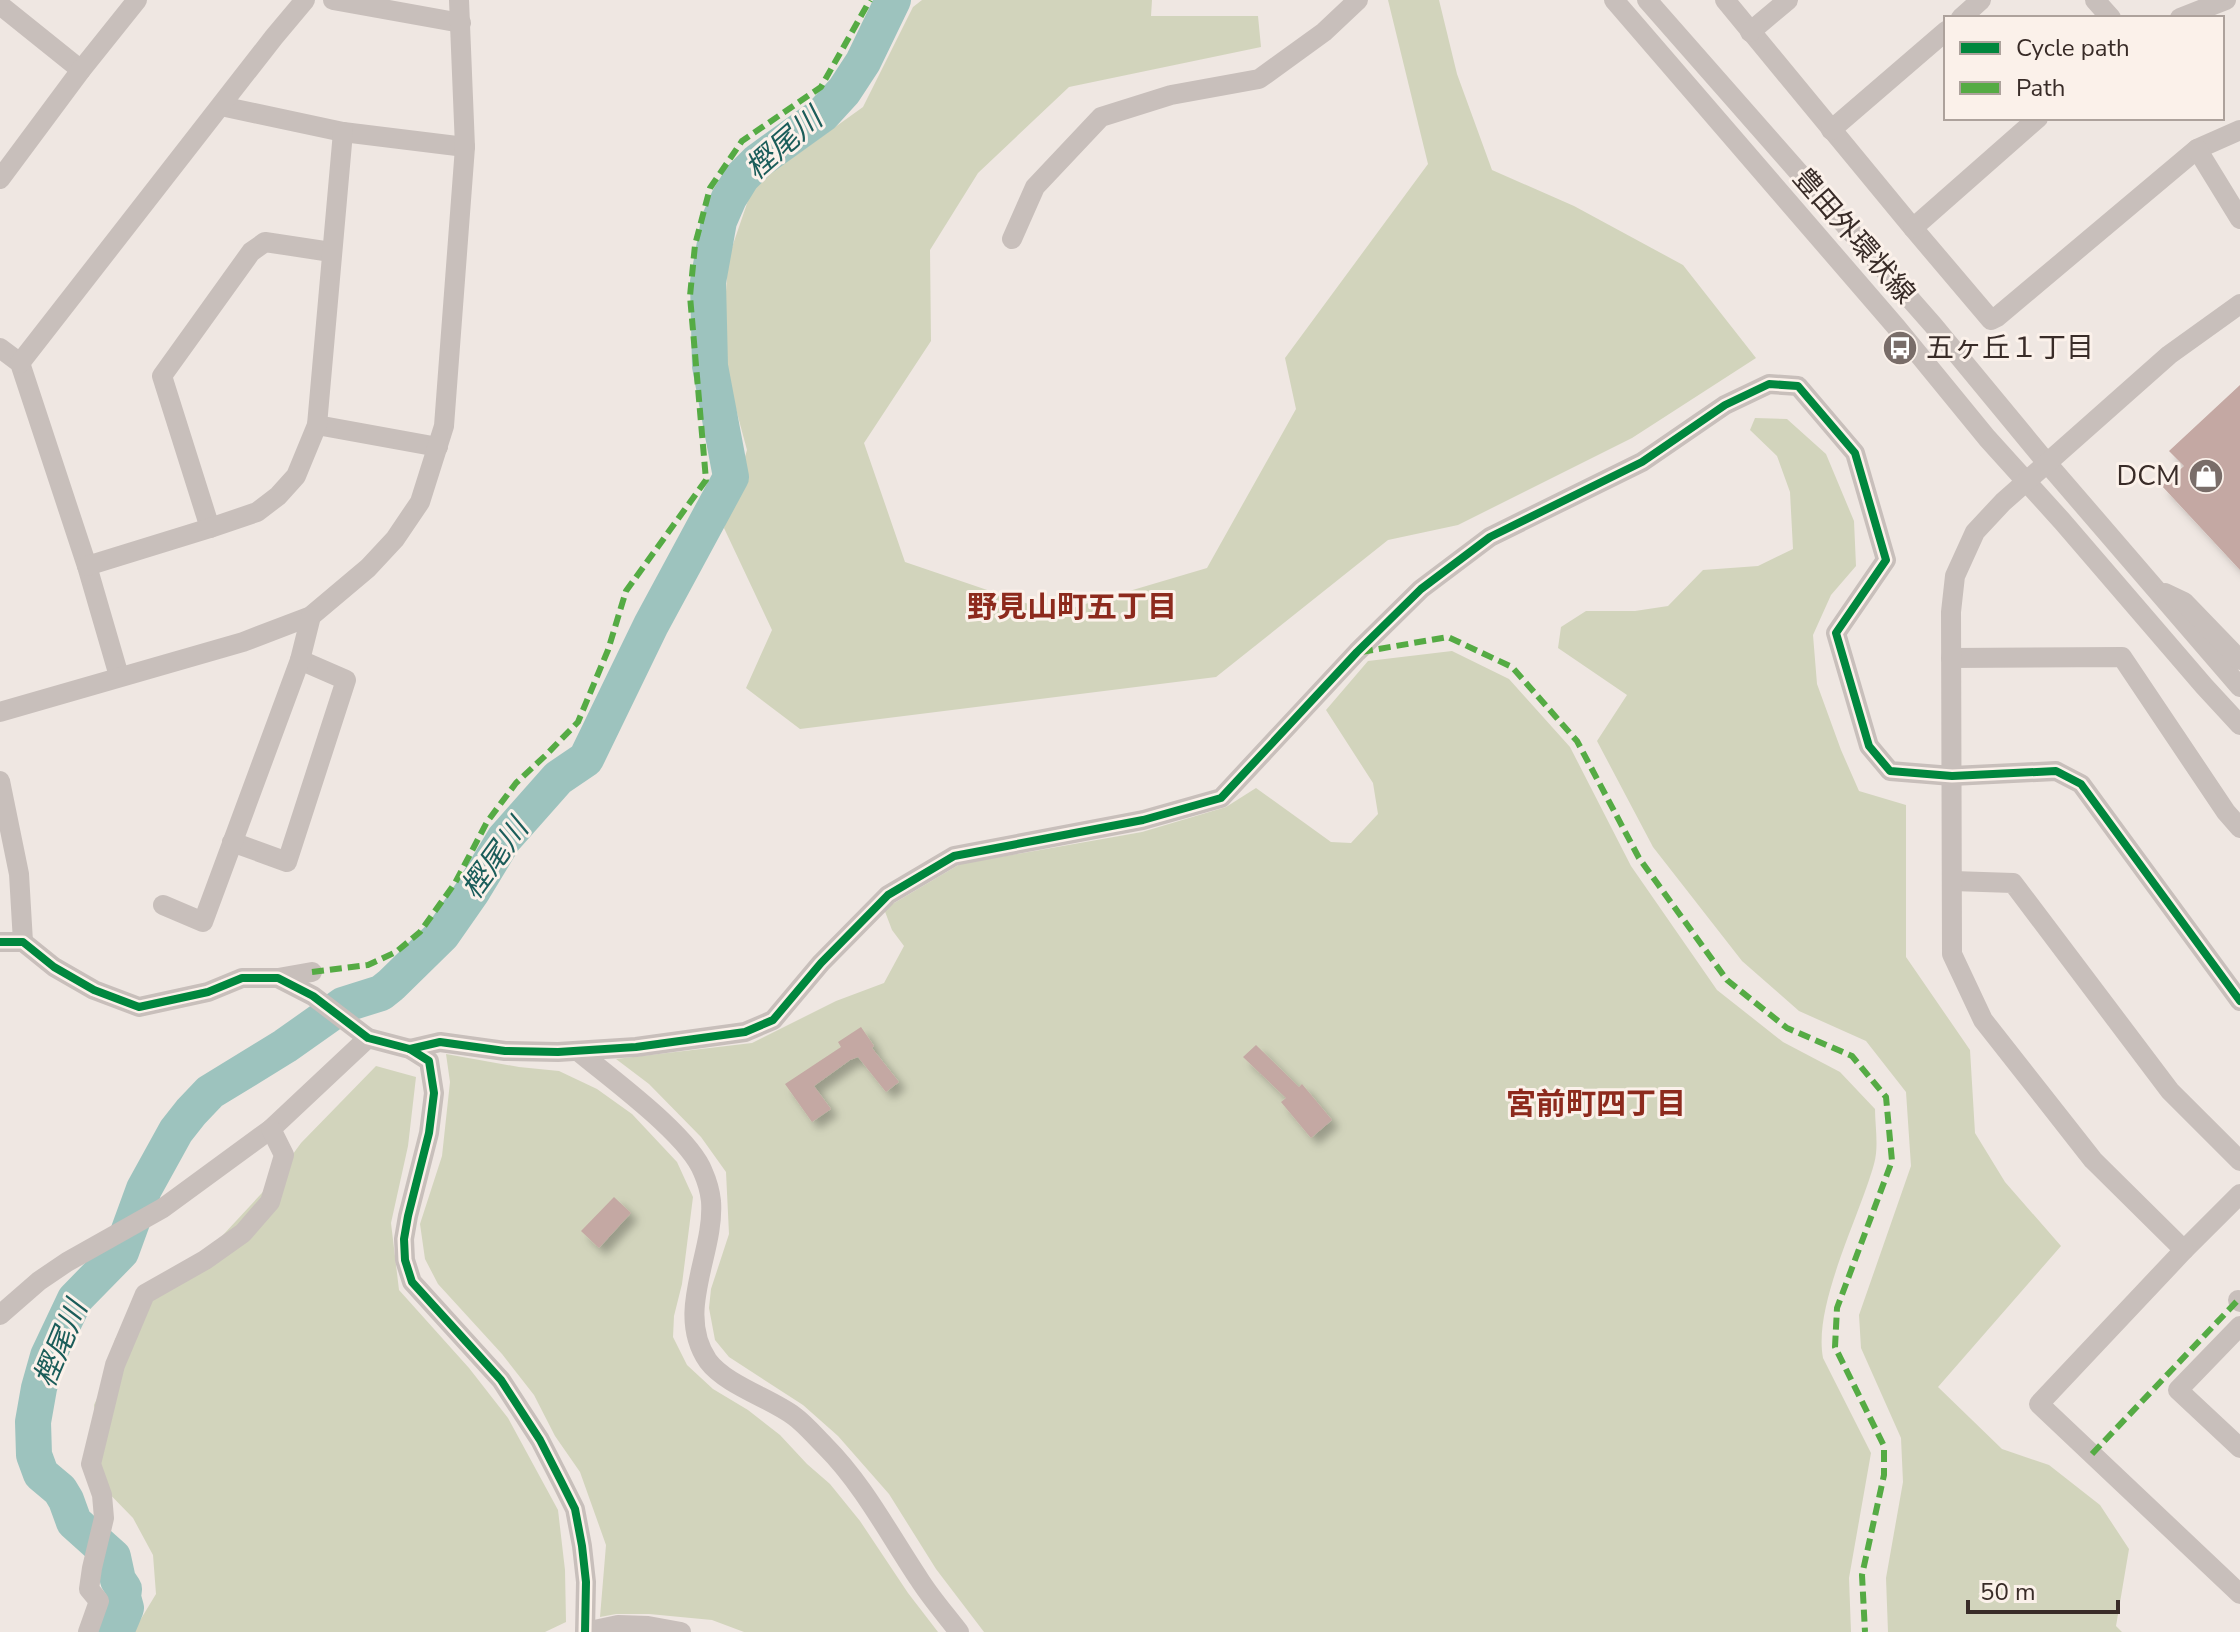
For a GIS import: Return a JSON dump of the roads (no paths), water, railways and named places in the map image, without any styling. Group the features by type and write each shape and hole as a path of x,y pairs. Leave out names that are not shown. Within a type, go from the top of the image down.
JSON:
{"street":[{"path":"0,179 137,0"},
{"path":"20,363 305,0"},
{"path":"333,0 461,23"},
{"path":"0,712 243,642 311,616 368,568 395,539 420,502 444,426 465,147 459,0"},
{"path":"1012,239 1035,187 1101,117 1171,95 1259,79 1324,32 1358,0"},
{"name":"豊田外環状線","path":"1614,0 2026,481 2240,725"},
{"name":"豊田外環状線","path":"1647,0 1933,325 2240,687"},
{"path":"1725,0 1991,320 2197,149 2240,130"},
{"path":"1750,32 1788,0"},
{"path":"1963,16 1981,0"},
{"path":"2095,0 2109,16"},
{"path":"2185,16 2226,0"},
{"path":"0,5 81,70"},
{"path":"1831,130 1944,33"},
{"path":"221,106 343,132 465,147"},
{"path":"1913,228 2036,120"},
{"path":"87,566 257,512 278,496 296,476 317,425 343,132"},
{"path":"2197,149 2240,219"},
{"path":"210,528 162,376 251,252 265,242 331,252"},
{"path":"2184,1250 2093,1160 1983,1020 1952,954 1951,612 1955,576 1975,532 2003,502 2169,355 2240,304"},
{"path":"0,348 20,363 87,566 119,676"},
{"path":"410,1049 440,1042 505,1051 636,1047 745,1032 773,1020 821,963 888,895 954,856 1143,820 1221,798 1357,652 1421,589 1490,537 1642,462 1725,405 1769,384 1798,386 1855,453 1886,560 1836,633 1869,746 1890,771 1952,776 2056,771 2081,784 2240,1001"},
{"path":"317,425 438,447"},
{"path":"2155,588 2184,602 2240,660"},
{"path":"163,905 203,922 300,660 311,616"},
{"path":"1951,658 2122,657 2226,812 2240,828"},
{"path":"232,842 287,862 346,680 300,660"},
{"path":"0,781 9,875 23,942"},
{"path":"1953,881 2013,883 2170,1091 2240,1161"},
{"path":"0,942 23,942 54,967 94,990 139,1007 208,992 242,978 278,978 312,972"},
{"path":"278,978 313,996 368,1038 410,1049 429,1061 434,1093 429,1133 404,1239 405,1260 412,1282 501,1380 540,1440 575,1509 586,1582 585,1632 618,1625 681,1632"},
{"path":"0,1315 39,1281 163,1208 271,1129 368,1038"},
{"path":"578,1051 687,1146 703,1170 711,1199 710,1222 697,1292 695,1326 709,1362 730,1379 796,1417 844,1466 920,1582 959,1632"},
{"path":"88,1632 99,1601 89,1589 104,1518 102,1495 91,1464 115,1365 145,1294 205,1260 243,1233 270,1202 284,1155 271,1129"},
{"path":"2240,1194 2039,1404 2240,1594"},
{"path":"2240,1326 2178,1390 2240,1448"}],"waterway":[{"name":"樫尾川","path":"116,1632 126,1608 124,1589 118,1580 113,1557 74,1522 66,1500 60,1490 41,1474 34,1455 33,1422 39,1388 48,1356 75,1299 121,1252 144,1189 176,1131 191,1112 210,1092 285,1046 343,1005 381,993 391,985 442,935 504,839 558,778 586,759 651,625 731,477 710,366 708,282 719,221 742,177 758,161 822,115 844,91 863,62 893,0"}],"place":[{"name":"五ヶ丘１丁目","path":"1900,348"},
{"name":"DCM","path":"2206,476"}],"district":[{"name":"野見山町五丁目","path":"1072,607"},
{"name":"宮前町四丁目","path":"1596,1104"}]}
